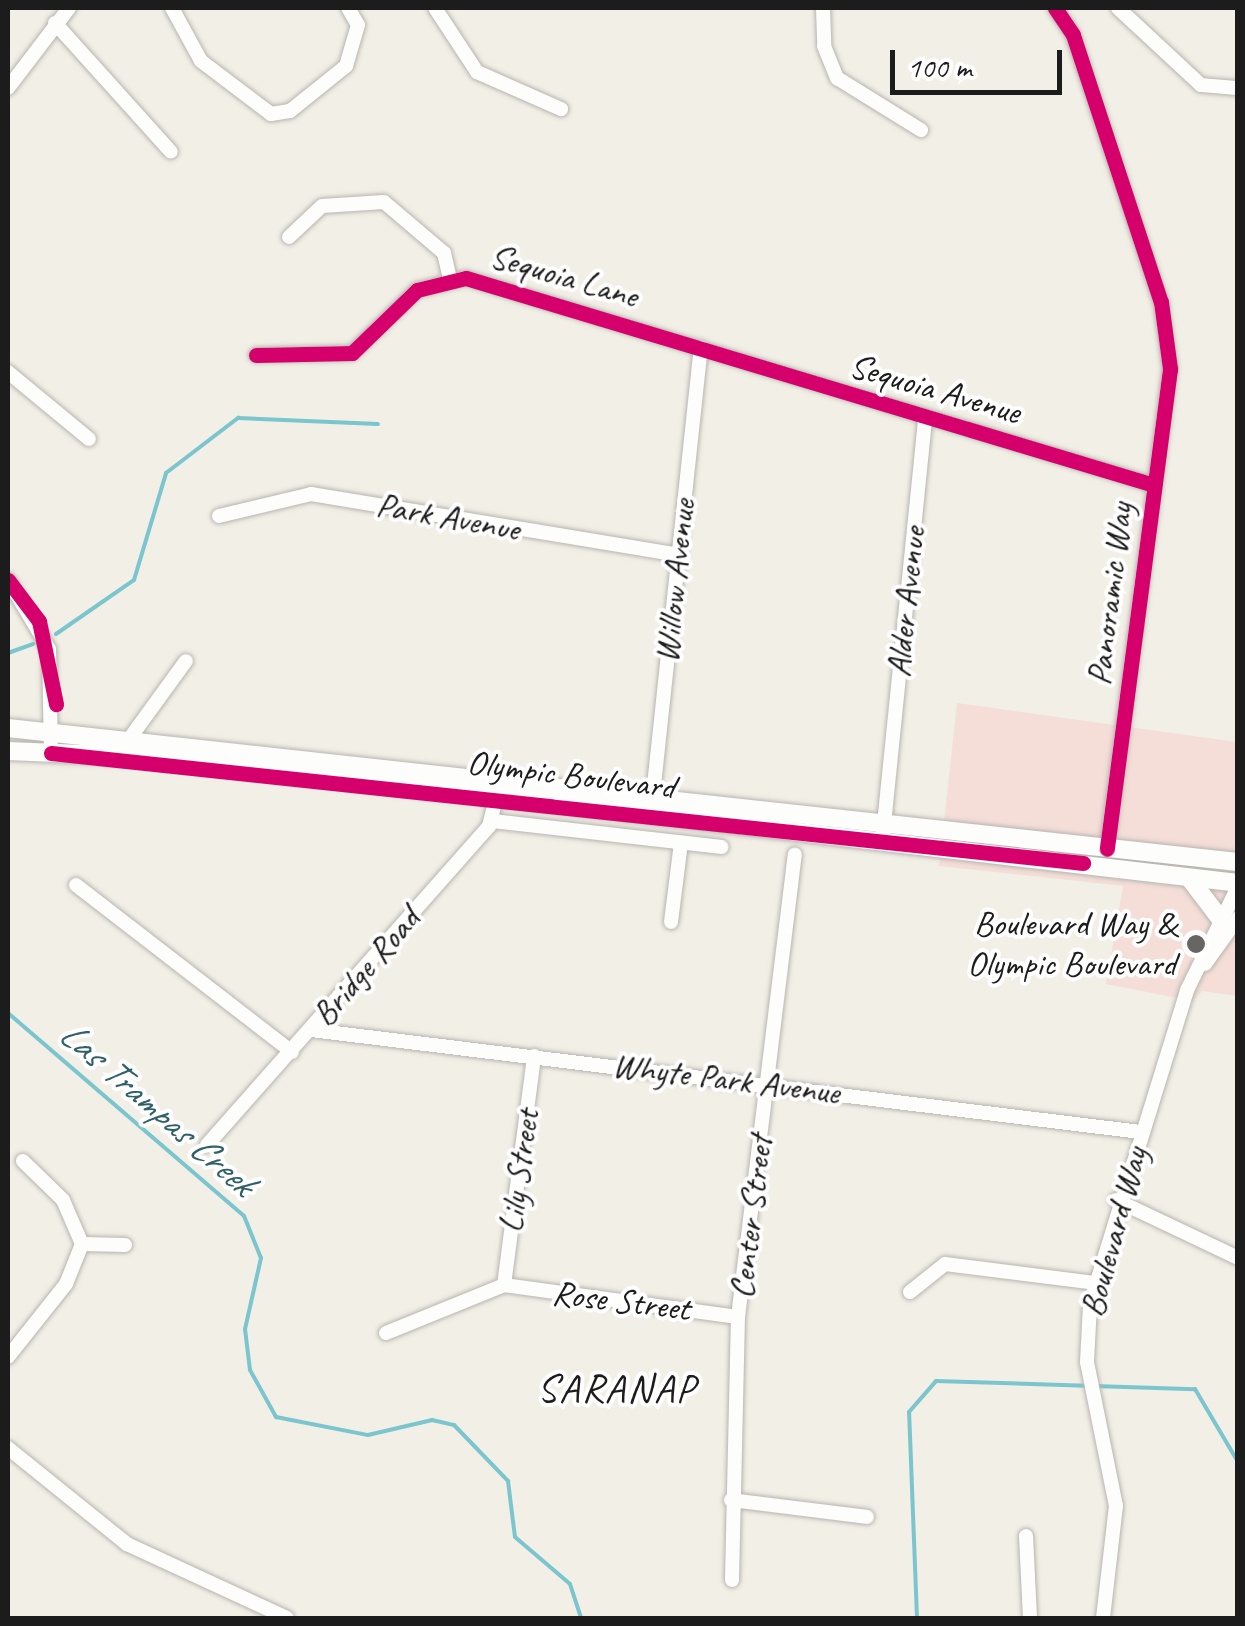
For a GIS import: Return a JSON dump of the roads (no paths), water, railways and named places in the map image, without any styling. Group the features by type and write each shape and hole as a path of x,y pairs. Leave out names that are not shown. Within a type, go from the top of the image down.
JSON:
{"main road":[{"name":"Olympic Boulevard","path":"8,728 500,776 1238,862"},
{"name":"Olympic Boulevard","path":"8,751 498,796 883,844 1186,876 1238,886"},
{"path":"1186,876 1209,893 1228,918"}],"street":[{"path":"8,88 55,22 70,8"},
{"path":"172,8 201,61 270,114 290,112 346,66 358,24 348,8"},
{"path":"435,8 477,72 561,109"},
{"path":"823,8 824,46 838,78 920,130"},
{"name":"Panoramic Way","path":"1055,8 1073,35 1161,302 1170,369 1108,849"},
{"path":"1118,8 1201,85 1238,88"},
{"path":"55,22 171,152"},
{"path":"289,237 322,206 384,202 444,252 450,279"},
{"name":"Sequoia Lane","path":"256,355 352,353 417,290 450,279 701,348"},
{"name":"Sequoia Avenue","path":"701,348 1154,486"},
{"name":"Willow Avenue","path":"652,815 701,348"},
{"path":"8,372 88,439"},
{"name":"Alder Avenue","path":"883,844 926,416"},
{"name":"Park Avenue","path":"219,516 311,494 678,555"},
{"path":"8,580 38,621 56,704 51,753"},
{"path":"130,738 186,661"},
{"name":"Bridge Road","path":"206,1145 493,821 500,776"},
{"path":"493,821 722,848"},
{"path":"671,922 681,844"},
{"name":"Center Street","path":"732,1580 738,1317 795,855"},
{"path":"76,885 193,976 204,973 294,1048"},
{"name":"Boulevard Way","path":"1104,1618 1116,1506 1087,1362 1095,1283 1116,1200 1140,1132 1198,972 1228,918 1238,886"},
{"name":"Whyte Park Avenue","path":"311,1030 1140,1132"},
{"name":"Lily Street","path":"504,1286 534,1056"},
{"path":"8,1357 66,1284 82,1244 64,1200 23,1161"},
{"path":"1116,1200 1238,1258"},
{"path":"82,1244 125,1246"},
{"path":"910,1292 944,1264 1095,1283"},
{"path":"386,1334 504,1286"},
{"name":"Rose Street","path":"504,1286 738,1317"},
{"path":"8,1448 128,1544 268,1615 287,1618"},
{"path":"731,1500 868,1517"},
{"path":"1026,1536 1030,1618"}],"waterway":[{"path":"56,634 134,580 166,473 238,418 378,424"},
{"path":"8,653 33,644"},
{"name":"Las Trampas Creek","path":"8,1013 244,1216 261,1258 245,1329 250,1370 276,1417 368,1435 432,1420 454,1425 508,1481 515,1537 570,1584 581,1618"},
{"name":"Las Trampas Creek","path":"917,1618 909,1412 936,1381 1195,1389 1238,1462"}],"place":[{"name":"Boulevard Way & Olympic Boulevard","path":"1196,944"}],"district":[{"name":"SARANAP","path":"617,1388"}]}
